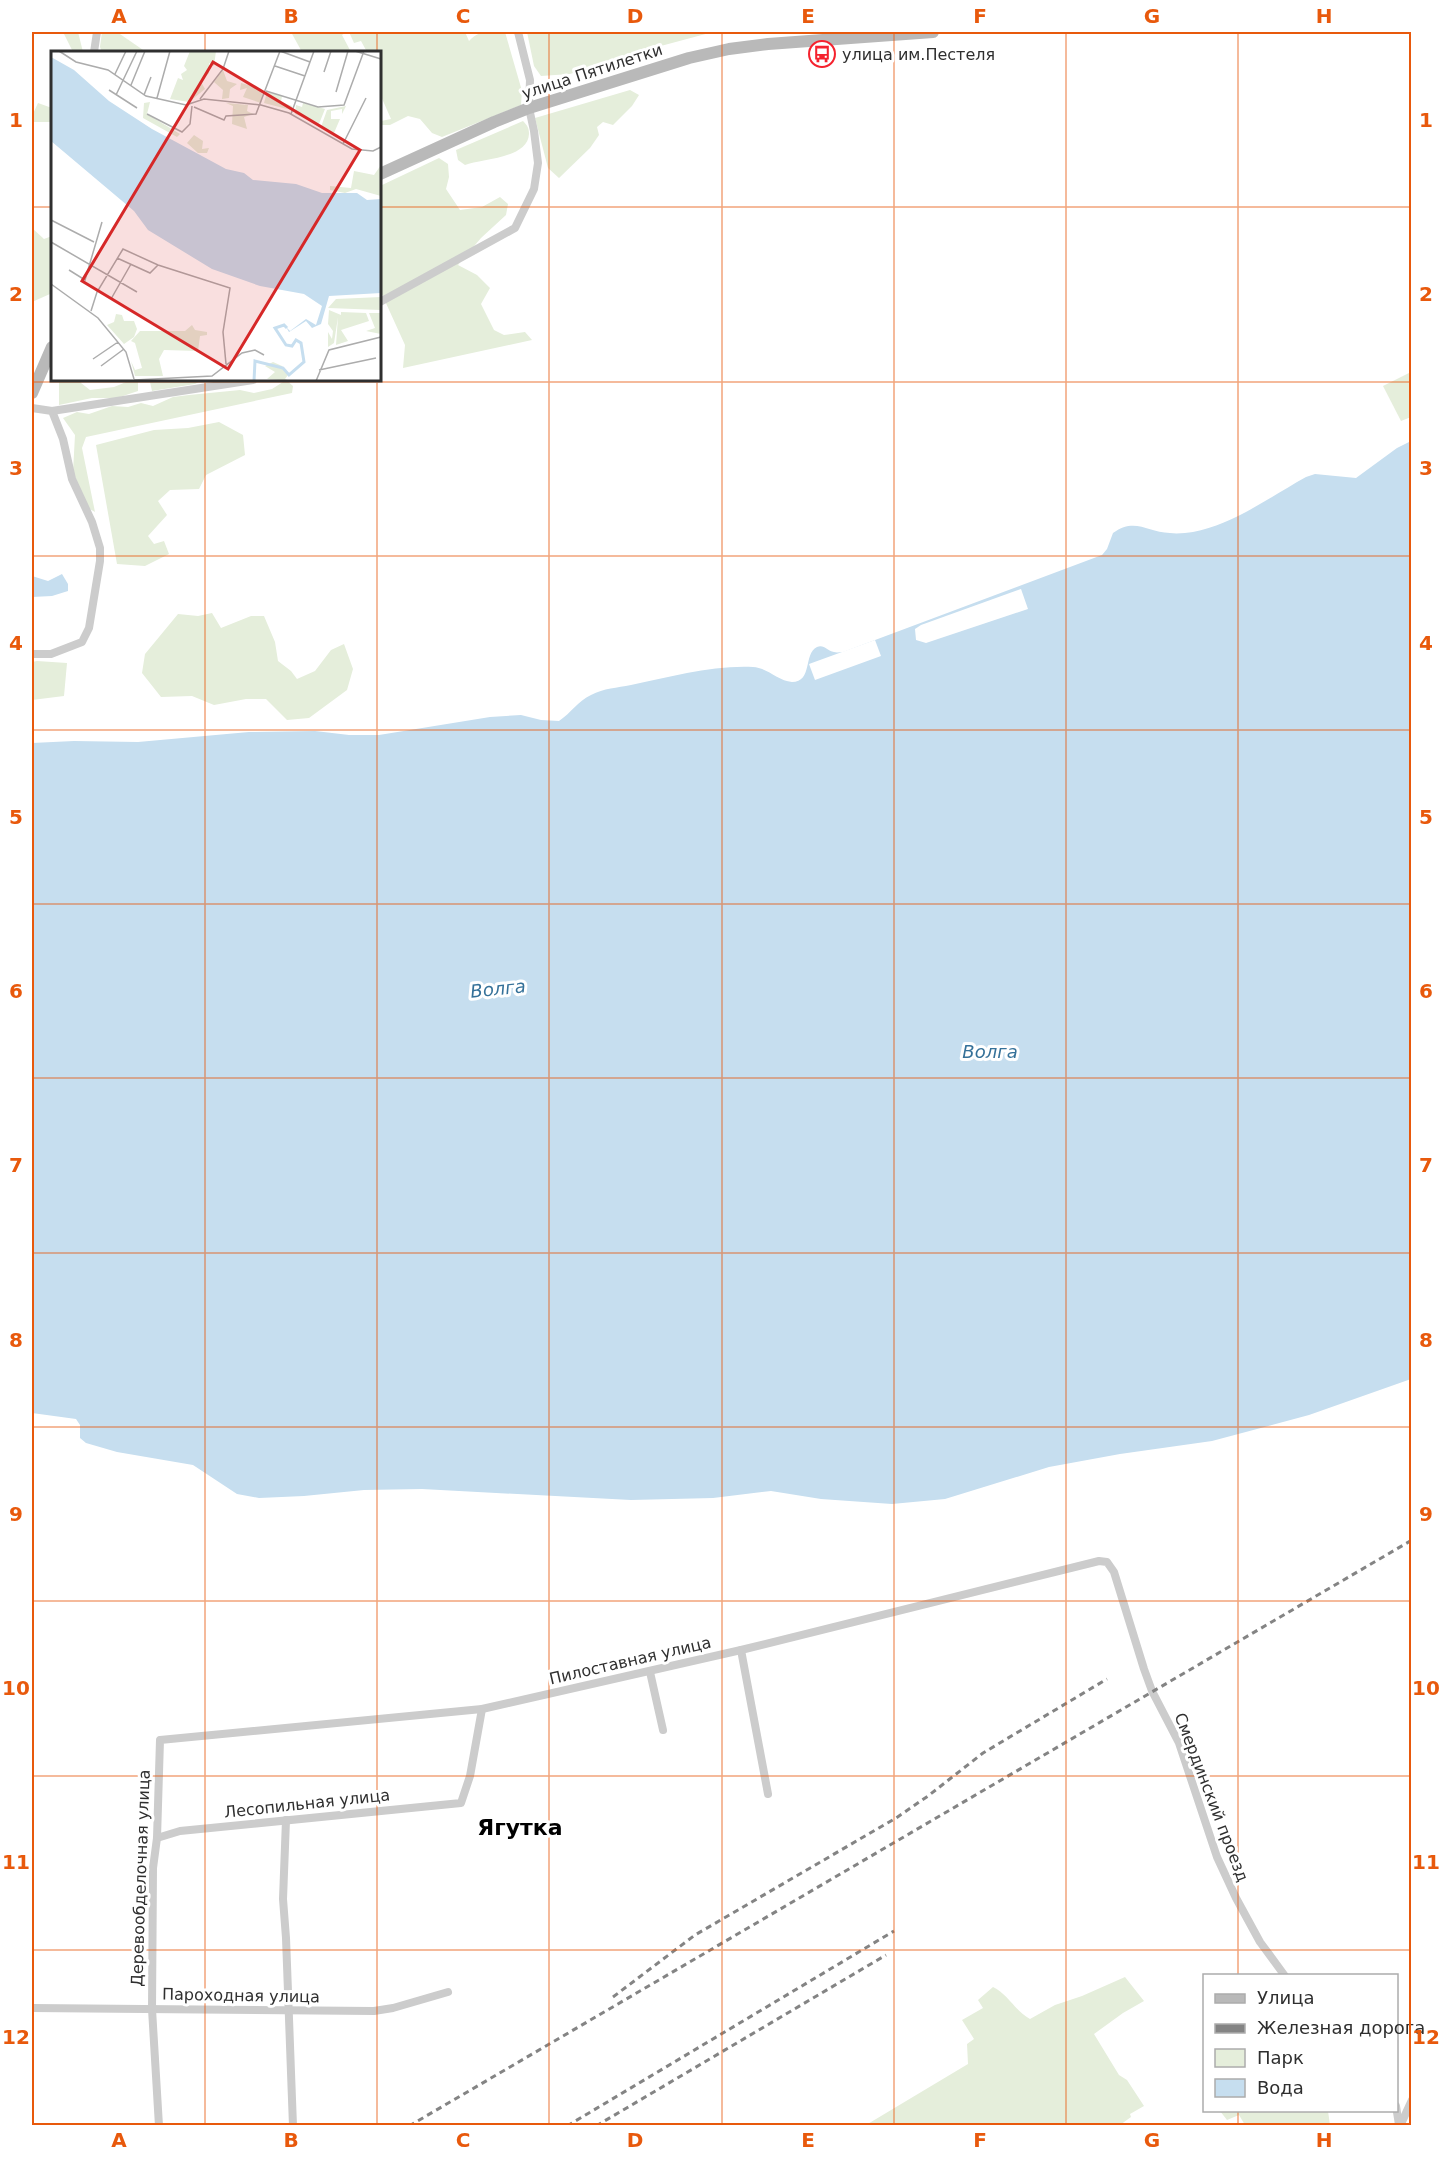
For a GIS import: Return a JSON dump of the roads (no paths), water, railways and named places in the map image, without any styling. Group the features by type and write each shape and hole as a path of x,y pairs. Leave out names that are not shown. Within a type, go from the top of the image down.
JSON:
{"main road":[{"name":"улица Пятилетки","path":"381,174 485,125 529,108 656,67 729,49 768,44 933,32"},
{"path":"32,393 51,349"}],"street":[{"path":"94,51 97,32"},
{"path":"381,301 515,228 534,189 538,163 529,108 530,80 518,32"},
{"path":"32,408 52,411 247,381"},
{"path":"32,654 51,654 82,642 89,628 100,561 97,537 72,479 63,439 52,411"},
{"name":"Пилоставная улица","path":"160,1740 482,1709 650,1672 1099,1561"},
{"name":"Смердинский проезд","path":"1099,1561 1107,1562 1114,1572 1152,1691 1179,1743 1222,1868 1260,1942 1284,1974"},
{"path":"741,1650 768,1794"},
{"path":"650,1672 663,1730"},
{"name":"Лесопильная улица","path":"157,1838 180,1831 461,1803 470,1776 482,1709"},
{"name":"Деревообделочная улица","path":"159,2126 152,2009 153,1868 157,1838 160,1740"},
{"path":"286,1820 283,1899 290,2010 293,2126"},
{"name":"Пароходная улица","path":"32,2008 374,2011 393,2008 448,1992"},
{"path":"1399,2126 1412,2100"}],"water":[{"name":"Волга","path":"1411,441 1411,1379 1309,1415 1212,1441 1049,1467 945,1499 892,1504 821,1499 771,1491 713,1498 631,1500 422,1489 364,1490 259,1498 237,1494 193,1465 117,1452 86,1443 80,1438 80,1425 76,1419 32,1413 32,743 138,742 249,732 315,731 349,735 379,735 490,717 521,715 541,720 559,721 582,700 596,693 692,672 753,667 787,681 799,681 803,678 810,655 817,647 822,646 835,652 843,652 1102,555 1113,533 1121,528 1135,526 1162,532 1193,532 1223,523 1315,474 1356,478 1397,448"},
{"path":"62,574 68,584 68,591 52,596 32,597 32,576 48,581"}],"railway":[{"path":"409,2126 1412,1540"},
{"path":"613,1997 695,1935 896,1818 983,1753 1107,1679"},
{"path":"567,2126 894,1931"},
{"path":"596,2126 886,1955"}],"place":[{"name":"улица им.Пестеля","path":"822,54"}],"district":[{"name":"Ягутка","path":"520,1827"}]}
